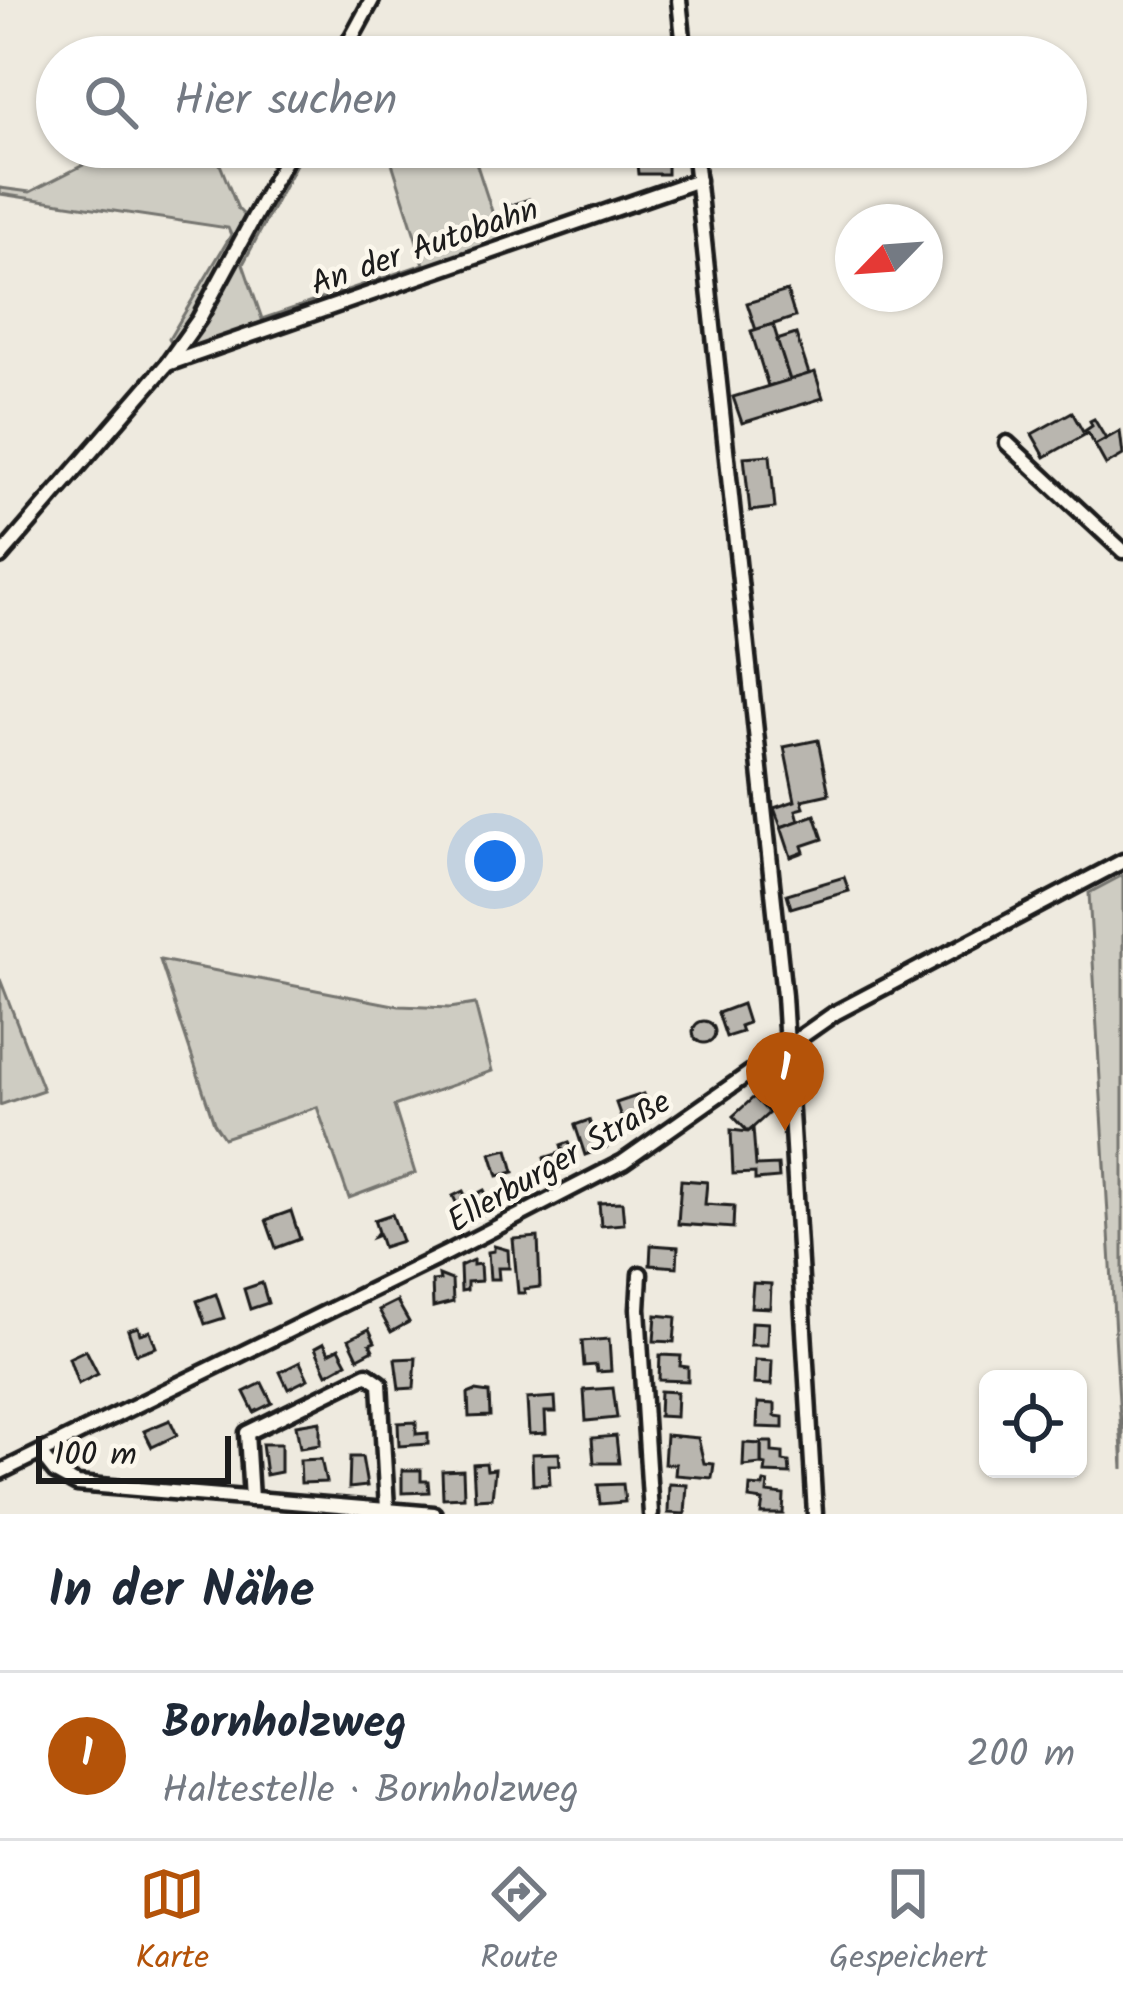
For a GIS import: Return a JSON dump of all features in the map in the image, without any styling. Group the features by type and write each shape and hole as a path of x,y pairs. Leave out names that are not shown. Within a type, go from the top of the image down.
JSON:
{"street":[{"path":"352,36 372,0"},
{"path":"680,0 683,36"},
{"path":"0,557 167,364 199,319 281,168"},
{"path":"697,168 788,1044 815,1514"},
{"name":"An der Autobahn","path":"167,364 698,179"},
{"path":"199,319 201,333 218,344"},
{"path":"1007,443 1123,551"},
{"name":"Ellerburger Straße","path":"0,1472 623,1162 788,1044 875,989 1123,861"},
{"path":"640,1274 638,1309 651,1514"},
{"path":"251,1499 247,1433 367,1374 380,1383 387,1509"},
{"path":"40,1453 55,1472 77,1484 434,1514"}],"shaded area":[{"path":"77,168 221,168 244,215 256,204 275,168 294,168 243,264 262,319 424,264 394,168 478,168 501,239 691,175 694,194 685,192 182,361 169,339 231,235 228,228 0,194 0,188 30,192"},
{"path":"1123,875 1123,1469 1089,893"},
{"path":"160,960 399,1006 475,1004 492,1071 394,1106 415,1173 349,1198 317,1107 224,1138 214,1123"},
{"path":"0,979 43,1090 0,1105"}],"building":[{"path":"637,168 667,168 667,174 638,174"},
{"path":"529,199 536,208 534,215 515,222 509,206"},
{"path":"787,291 795,317 756,330 747,303"},
{"path":"773,324 790,380 768,386 751,331"},
{"path":"796,334 809,374 790,380 777,340"},
{"path":"815,372 823,398 742,423 733,397"},
{"path":"1072,412 1083,432 1094,419 1106,439 1095,445 1088,433 1045,457 1032,434"},
{"path":"1120,431 1123,455 1106,465 1095,445"},
{"path":"770,455 775,508 750,511 744,457"},
{"path":"818,740 829,794 802,800 804,808 796,810 799,821 781,827 774,808 795,801 784,747"},
{"path":"815,815 823,839 802,846 804,852 791,857 781,827"},
{"path":"844,877 849,891 791,908 787,894"},
{"path":"742,1004 748,1023 740,1026 742,1032 726,1037 718,1013"},
{"path":"704,1021 715,1032 704,1043 693,1032"},
{"path":"643,1094 649,1111 622,1120 616,1103"},
{"path":"754,1097 769,1113 748,1132 733,1116"},
{"path":"589,1120 594,1135 601,1132 607,1147 585,1155 575,1125"},
{"path":"753,1128 756,1166 778,1165 779,1178 755,1180 755,1173 733,1174 731,1130"},
{"path":"569,1142 574,1159 566,1161 568,1168 549,1174 544,1158 563,1152 561,1145"},
{"path":"508,1149 514,1172 498,1176 491,1153"},
{"path":"681,1180 707,1182 705,1204 734,1206 733,1228 678,1224"},
{"path":"484,1190 493,1209 466,1223 453,1196 463,1191 467,1199"},
{"path":"622,1202 624,1224 601,1226 599,1203"},
{"path":"291,1211 300,1239 276,1248 266,1220"},
{"path":"392,1214 402,1241 383,1247 379,1235 374,1237 378,1232 374,1220"},
{"path":"538,1237 540,1287 518,1293 513,1239"},
{"path":"651,1245 678,1247 677,1267 650,1265"},
{"path":"494,1246 508,1250 509,1268 498,1268 499,1279 490,1279 488,1252"},
{"path":"473,1260 473,1265 480,1264 481,1281 467,1282 467,1290 461,1291 460,1266"},
{"path":"439,1275 452,1280 453,1302 433,1307 432,1281 440,1280"},
{"path":"262,1283 268,1303 250,1309 244,1289"},
{"path":"753,1283 771,1284 770,1308 751,1307"},
{"path":"216,1294 224,1318 205,1324 197,1301"},
{"path":"397,1301 409,1322 391,1332 379,1310"},
{"path":"656,1315 676,1317 674,1342 654,1341"},
{"path":"751,1322 768,1323 767,1345 750,1345"},
{"path":"138,1327 140,1334 150,1331 156,1347 136,1354 128,1330"},
{"path":"369,1329 373,1350 358,1358 349,1339"},
{"path":"609,1339 611,1371 584,1366 582,1341"},
{"path":"324,1343 329,1353 339,1348 347,1363 327,1374 315,1348"},
{"path":"86,1350 98,1374 78,1384 69,1358"},
{"path":"660,1355 681,1356 680,1366 688,1367 688,1381 659,1380"},
{"path":"416,1358 414,1388 399,1389 395,1359"},
{"path":"755,1360 772,1361 771,1385 754,1384"},
{"path":"300,1362 308,1379 288,1389 280,1372"},
{"path":"262,1383 272,1403 254,1412 244,1392"},
{"path":"613,1388 617,1418 586,1421 584,1390"},
{"path":"660,1391 677,1392 676,1417 659,1416"},
{"path":"489,1393 490,1416 469,1417 468,1394"},
{"path":"555,1397 556,1412 545,1412 546,1433 529,1434 527,1399"},
{"path":"758,1403 775,1404 775,1416 783,1417 783,1428 757,1427"},
{"path":"170,1420 177,1435 152,1447 144,1431"},
{"path":"320,1421 320,1445 300,1448 296,1425"},
{"path":"416,1422 416,1434 428,1433 428,1444 399,1446 398,1423"},
{"path":"666,1435 698,1438 704,1463 714,1464 712,1478 675,1475 676,1464 664,1464"},
{"path":"616,1436 619,1463 594,1463 592,1438"},
{"path":"761,1442 772,1442 772,1452 783,1453 790,1474 765,1473"},
{"path":"744,1443 761,1444 761,1464 743,1466"},
{"path":"262,1444 281,1444 281,1472 266,1475"},
{"path":"559,1453 560,1465 549,1465 550,1484 533,1485 532,1454"},
{"path":"350,1457 362,1457 367,1486 349,1488"},
{"path":"321,1459 326,1482 301,1483 300,1460"},
{"path":"486,1463 487,1470 495,1469 492,1498 475,1499 473,1464"},
{"path":"402,1470 421,1470 421,1481 428,1481 429,1492 402,1493"},
{"path":"463,1470 464,1497 443,1498 442,1471"},
{"path":"764,1482 767,1493 784,1495 783,1514 761,1514 763,1501 749,1499 750,1486 763,1487"},
{"path":"623,1484 625,1502 600,1504 598,1485"},
{"path":"669,1484 687,1485 685,1514 668,1513"}],"place":[{"name":"Bornholzweg","path":"785,1131"}]}
